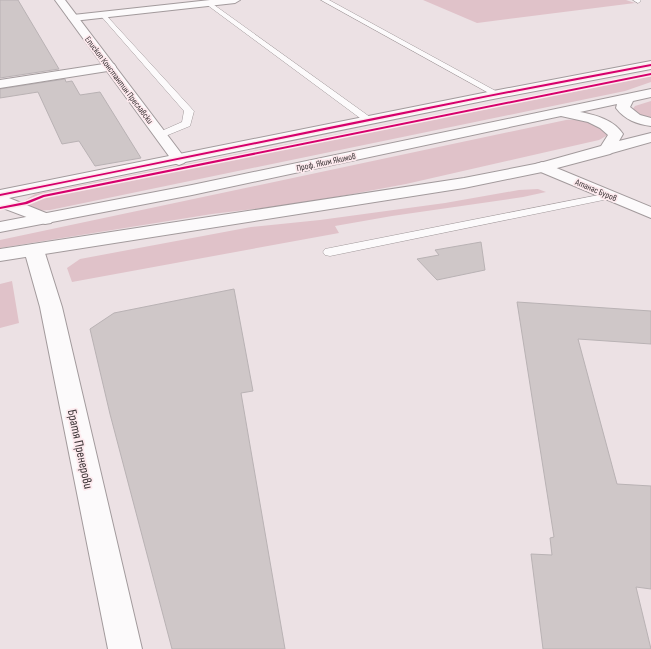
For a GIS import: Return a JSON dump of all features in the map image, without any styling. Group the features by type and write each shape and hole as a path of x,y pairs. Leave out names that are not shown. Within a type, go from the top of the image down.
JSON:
{"main road":[{"name":"Епископ Константин Преславски","path":"60,0 179,160"},
{"path":"72,18 236,0"},
{"path":"0,195 179,160 367,119 651,65"},
{"path":"0,83 110,68"},
{"name":"Проф. Яким Якимов","path":"0,227 192,190 651,93"},
{"path":"628,98 624,103 623,108 628,114 637,119 651,122"},
{"path":"557,113 592,119 602,122 610,128 616,134 606,150"},
{"path":"0,255 464,183 542,167 651,138"},
{"name":"Атанас Буров","path":"542,167 651,213"},
{"path":"0,201 46,219"},
{"name":"Братя Пренерови","path":"34,250 51,307 125,649"}],"lane":[{"path":"324,0 499,95"},
{"path":"208,3 367,119"},
{"path":"103,15 189,111 187,124 160,135"},
{"path":"330,252 609,196"}],"shaded area":[{"path":"423,0 626,0 635,3 477,23"},
{"path":"651,72 43,194 24,201 35,194"},
{"path":"651,76 651,82 625,91 50,210 33,211 27,209 31,202 46,197"},
{"path":"651,101 651,119 638,115 632,110 635,106"},
{"path":"566,120 585,120 598,126 608,135 599,140 406,184 304,203 212,214 0,248 0,240"},
{"path":"538,189 546,192 523,197 335,226 339,233 72,282 67,268 80,259 251,227 320,220 445,203 519,190"},
{"path":"12,281 19,323 0,328 0,284"}],"building":[{"path":"0,0 18,0 59,69 0,78"},
{"path":"65,79 66,82 72,81 80,95 100,92 141,158 95,166 79,141 62,144 38,92 0,98 0,89"},
{"path":"481,242 485,270 437,280 417,259 439,255 435,250"},
{"path":"234,289 253,391 241,393 285,649 172,649 110,414 90,329 114,313"},
{"path":"517,302 651,311 651,344 578,339 617,484 651,486 651,589 636,587 651,649 543,649 531,554 552,555 550,538 554,537"}],"cycle path":[{"path":"0,195 406,112 651,65"},
{"path":"0,208 26,203 43,196 651,74"}]}
